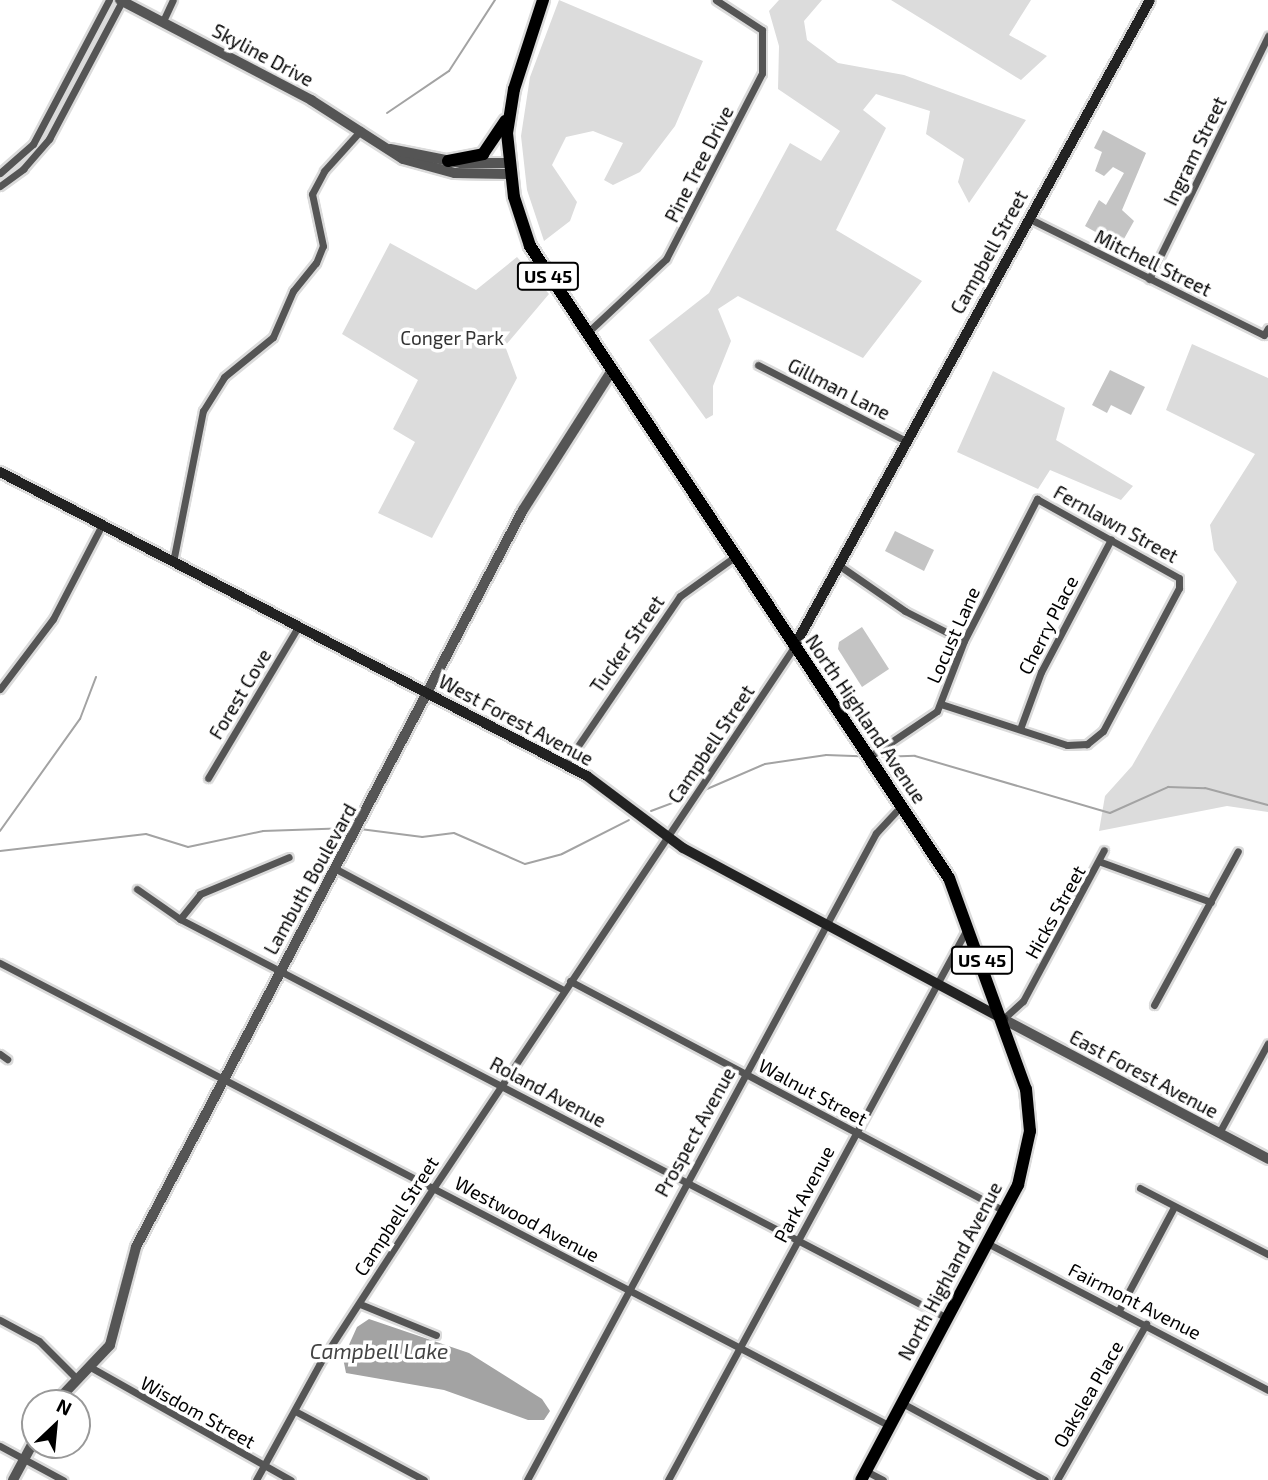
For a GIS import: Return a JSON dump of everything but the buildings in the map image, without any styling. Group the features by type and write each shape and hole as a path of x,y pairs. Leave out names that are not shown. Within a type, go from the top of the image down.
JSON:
{"main road":[{"name":"North Highland Avenue","path":"543,0 510,111 509,169 530,246 733,558 949,878 969,924 1003,1019 1030,1112 1028,1152 1004,1210 864,1476"},
{"name":"Campbell Street","path":"794,647 1150,0"},
{"path":"448,161 490,149 510,111"},
{"name":"West Forest Avenue","path":"0,472 565,765 605,788 668,838 1003,1019"}],"street":[{"path":"0,173 33,144 109,0"},
{"path":"163,21 173,0"},
{"name":"Pine Tree Drive","path":"586,333 666,258 762,73 762,30 716,0"},
{"path":"0,186 23,169 49,138 121,1"},
{"name":"Skyline Drive","path":"121,1 163,21 361,131 402,159 455,173 509,169"},
{"name":"Ingram Street","path":"1149,279 1268,36"},
{"path":"173,562 203,411 224,377 272,337 293,291 316,264 323,246 312,194 324,171 361,131"},
{"name":"Skyline Drive","path":"386,149 509,169"},
{"name":"Mitchell Street","path":"1028,218 1149,279 1266,331"},
{"name":"Gillman Lane","path":"758,365 906,441"},
{"name":"Lambuth Boulevard","path":"67,1389 76,1378 92,1368 114,1335 136,1247 280,971 429,695 530,498 611,372"},
{"name":"Fernlawn Street","path":"1020,729 1067,745 1096,739 1179,588 1179,578 1037,499"},
{"name":"Locust Lane","path":"867,755 941,704 964,640 1037,499"},
{"path":"0,689 53,620 102,525"},
{"name":"Cherry Place","path":"1020,729 1041,672 1111,539"},
{"name":"Tucker Street","path":"565,765 680,596 733,558"},
{"path":"840,566 905,611 964,640"},
{"name":"Forest Cove","path":"208,778 298,626"},
{"name":"Campbell Street","path":"256,1480 360,1304 434,1187 570,981 705,786 794,647"},
{"path":"941,704 1020,729"},
{"name":"Prospect Avenue","path":"527,1480 627,1290 876,833 901,806"},
{"name":"Hicks Street","path":"1003,1019 1023,1001 1101,862 1104,850"},
{"path":"1154,1005 1238,851"},
{"path":"180,919 200,894 289,857"},
{"path":"1101,862 1211,902"},
{"path":"336,869 564,990"},
{"name":"Roland Avenue","path":"137,889 180,919 947,1318"},
{"name":"Park Avenue","path":"670,1478 854,1132 969,924"},
{"name":"Westwood Avenue","path":"0,963 890,1426"},
{"name":"Walnut Street","path":"570,981 1004,1210"},
{"name":"East Forest Avenue","path":"1003,1019 1268,1159"},
{"path":"1219,1133 1268,1043"},
{"path":"1140,1188 1268,1254"},
{"path":"1119,1310 1174,1207"},
{"name":"Fairmont Avenue","path":"987,1243 1268,1390"},
{"path":"360,1304 436,1335"},
{"path":"0,1320 39,1341 76,1378"},
{"name":"Oakslea Place","path":"1057,1480 1146,1324"},
{"name":"Wisdom Street","path":"92,1368 291,1480"},
{"path":"902,1403 1045,1480"},
{"path":"295,1411 424,1480"},
{"path":"0,1446 21,1456"},
{"path":"13,1480 24,1459"},
{"path":"26,1459 63,1480"},
{"path":"864,1476 883,1480"},
{"path":"670,1478 680,1480"}],"green space":[{"path":"559,0 703,61 675,126 640,172 613,185 604,180 623,143 593,131 566,137 552,165 577,202 570,221 544,241 527,190 521,136 530,77"},
{"path":"779,0 822,0 804,21 807,40 838,63 904,75 1026,120 969,203 958,182 964,159 926,134 930,111 876,94 863,110 886,128 836,230 922,281 863,358 738,296 718,309 731,341 713,386 713,415 706,419 649,340 709,293 790,143 821,161 840,131 778,89 779,46 769,11"},
{"path":"891,0 1031,0 1009,35 1047,56 1021,80"},
{"name":"Conger Park","path":"390,243 476,290 517,257 549,294 505,346 517,378 432,538 378,513 415,442 393,429 418,380 342,334"},
{"path":"1192,344 1268,378 1268,812 1227,806 1099,831 1105,796 1132,766 1237,582 1214,550 1210,525 1255,454 1166,410"},
{"path":"993,371 1065,408 1056,440 1133,486 1121,500 1050,470 1038,489 957,452"}],"water":[{"name":"Campbell Lake","path":"369,1319 469,1353 542,1399 550,1411 544,1420 528,1420 444,1390 346,1373 343,1358 357,1327"}],"waterway":[{"path":"387,113 449,71 495,0"},
{"path":"0,831 80,719 96,677"},
{"path":"700,792 765,764 826,755 860,756"},
{"path":"878,757 915,756 1110,813 1168,787 1205,788 1268,805"},
{"path":"651,811 691,796"},
{"path":"360,829 422,837 454,833 525,864 562,854 629,820"},
{"path":"0,851 146,834 188,847 263,831 351,828"}]}
